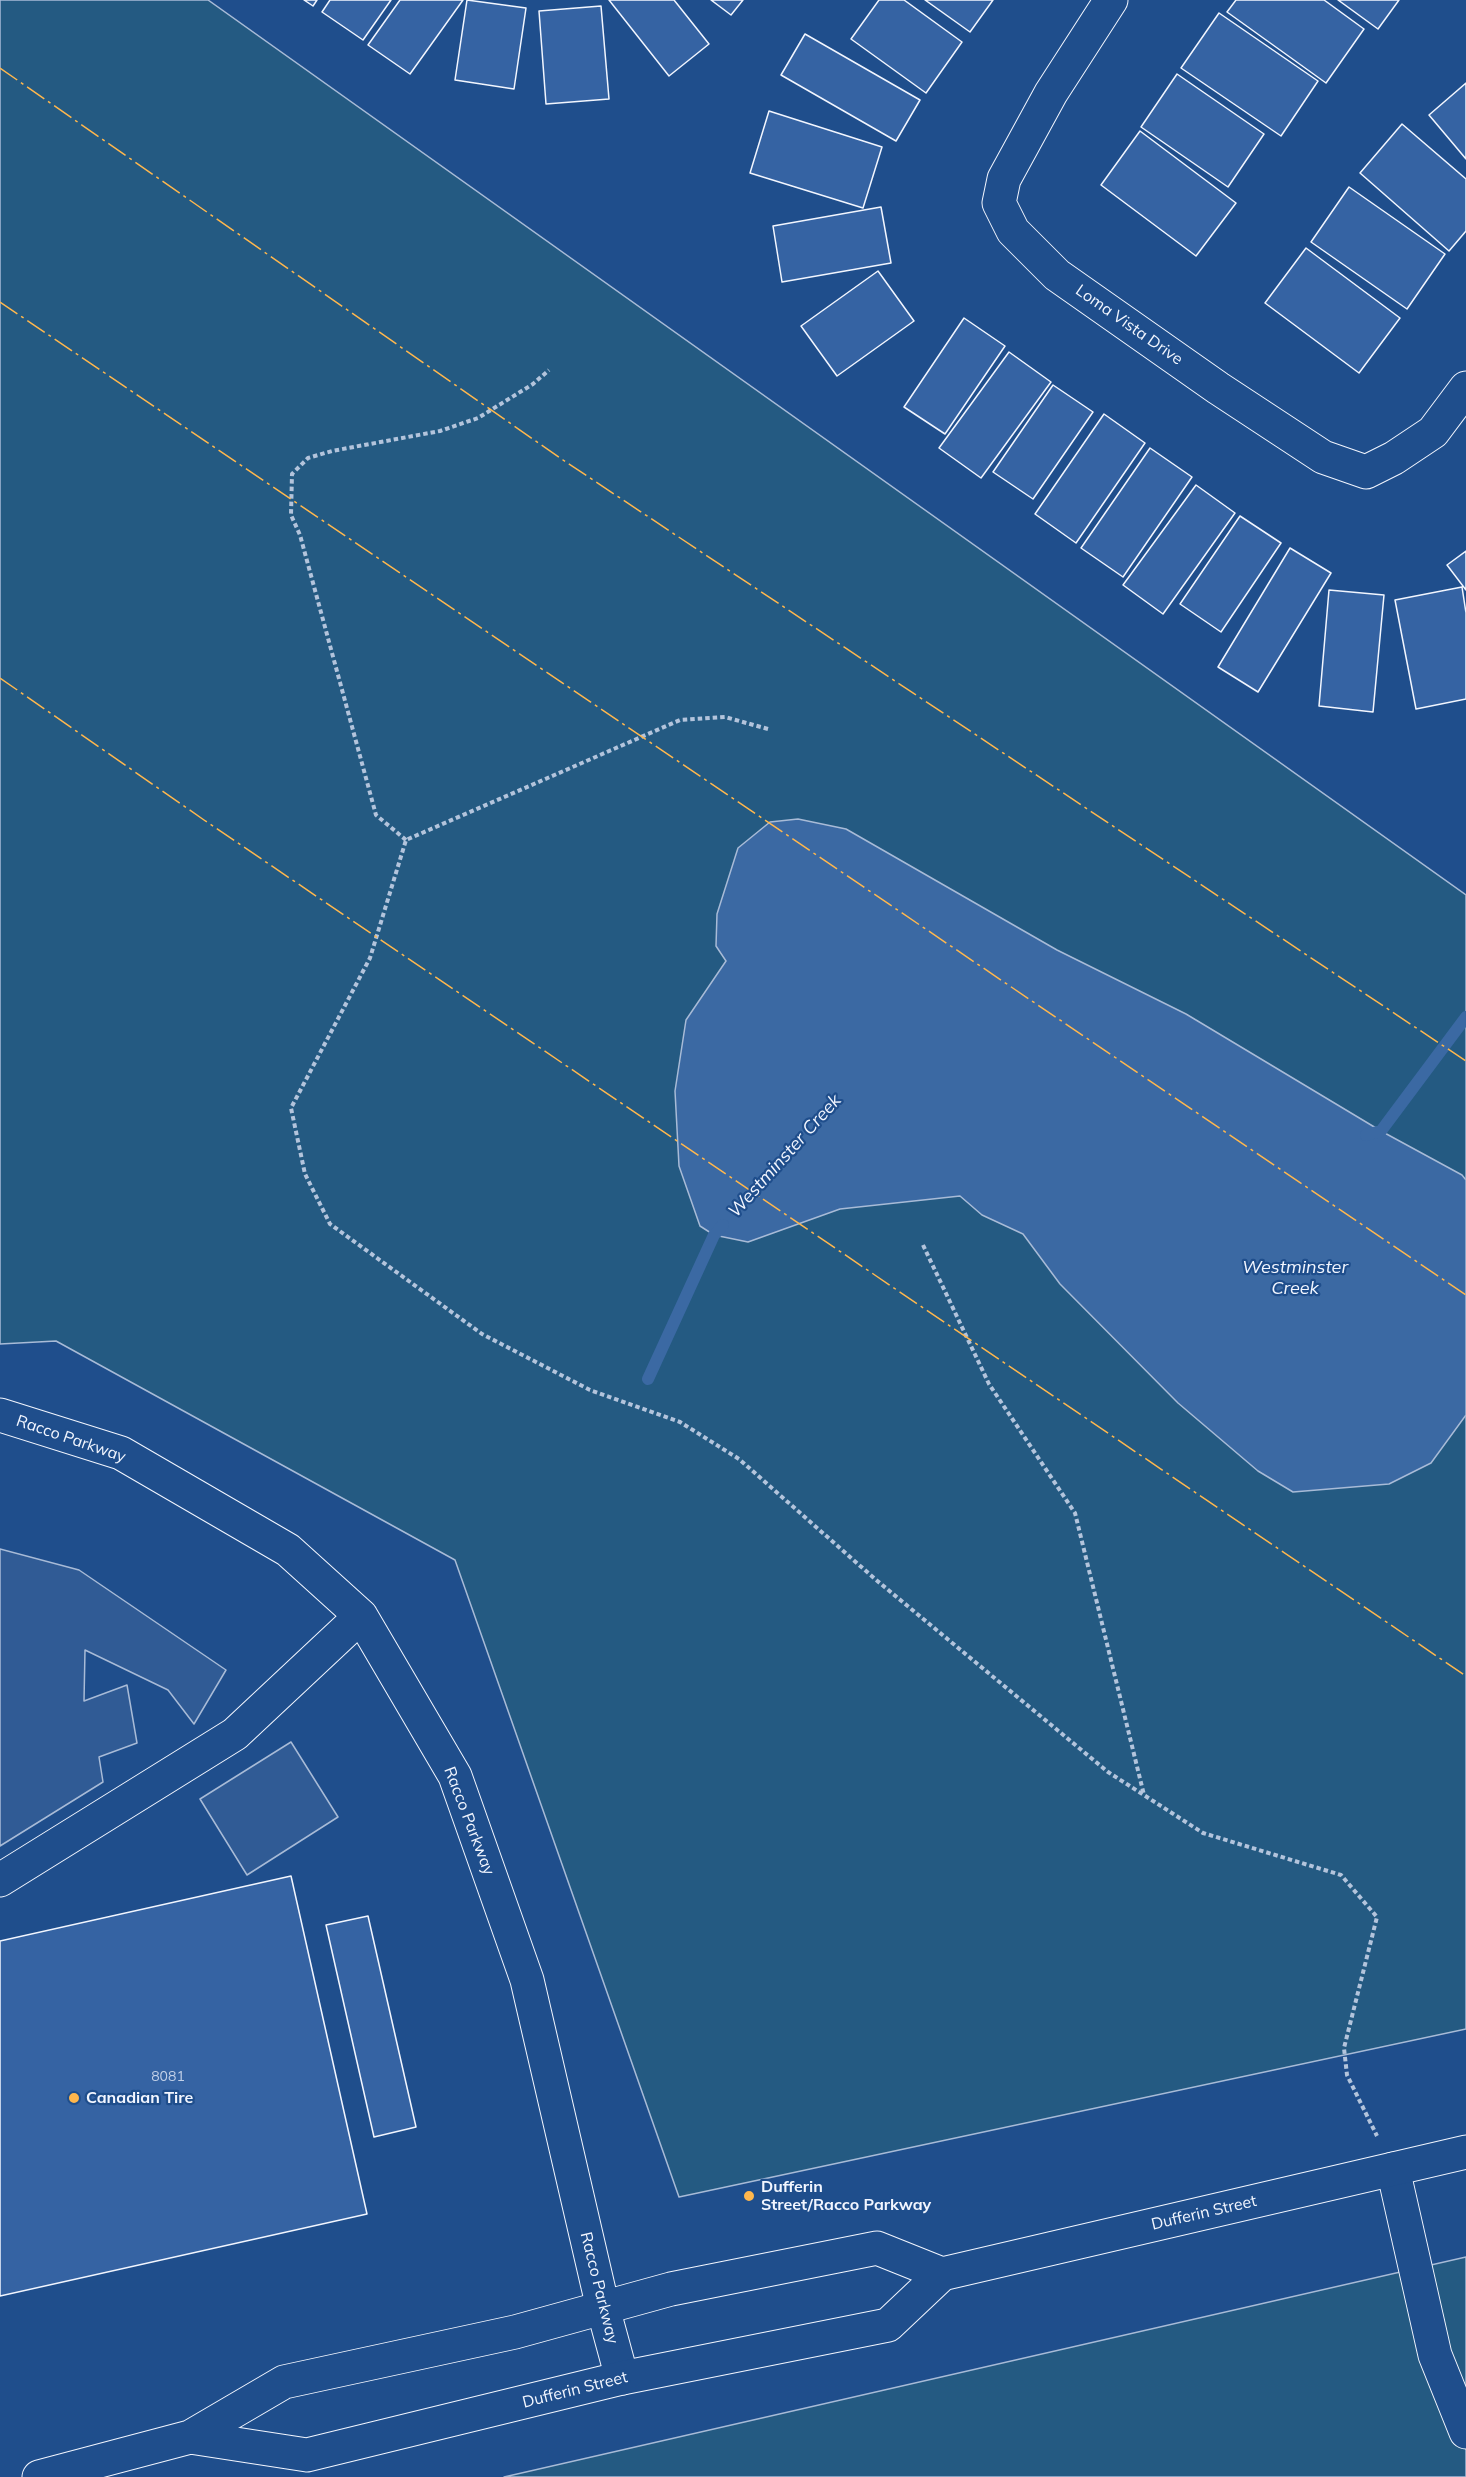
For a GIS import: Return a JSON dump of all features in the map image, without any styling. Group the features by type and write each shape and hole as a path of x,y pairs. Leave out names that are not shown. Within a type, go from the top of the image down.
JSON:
{"main road":[{"name":"Loma Vista Drive","path":"1111,0 1051,93 1004,179 999,203 1013,231 1057,275 1218,388 1323,457 1365,472 1394,458 1433,432 1466,388"},
{"name":"Racco Parkway","path":"0,1415 121,1452 288,1550 361,1617 455,1776 512,1937 526,1980 603,2308 622,2378"},
{"path":"0,1880 235,1734 361,1617"},
{"name":"Dufferin Street","path":"190,2437 307,2455 622,2378 888,2325 942,2274 1466,2152"},
{"path":"1393,2169 1435,2355 1466,2432"},
{"name":"Dufferin Street","path":"39,2477 190,2437 284,2382 515,2332 671,2289 877,2248 942,2274"}],"path":[{"path":"406,840 376,815 300,535 291,515 292,474 308,458 394,438 440,431 478,418 533,384 549,370"},
{"path":"768,729 724,717 680,720 406,840 370,958 291,1108 305,1173 330,1224 482,1334 590,1390 680,1422 739,1459 875,1579 1108,1772 1203,1833 1341,1875 1377,1917 1344,2048 1347,2075 1393,2169"},
{"path":"923,1245 989,1384 1075,1513 1144,1796"}],"shaded area":[{"path":"0,0 208,0 1466,895 1466,2029 679,2197 455,1560 56,1341 0,1344"},
{"path":"0,1549 79,1570 226,1670 194,1724 168,1690 85,1650 84,1701 127,1685 137,1743 99,1757 103,1782 0,1846"},
{"path":"291,1742 338,1817 247,1875 200,1799"},
{"path":"1466,2257 1466,2477 504,2477"}],"water":[{"name":"Westminster Creek","path":"798,819 846,829 1057,950 1186,1014 1381,1131 1462,1175 1466,1180 1466,1415 1431,1463 1389,1484 1293,1492 1258,1471 1178,1403 1060,1284 1023,1234 982,1215 960,1196 840,1209 748,1242 714,1235 700,1226 679,1166 675,1091 686,1020 726,961 716,946 717,914 738,848 770,822"}],"building":[{"path":"304,0 317,0 313,6"},
{"path":"330,0 391,0 363,40 322,12"},
{"path":"400,0 463,0 410,74 368,45"},
{"path":"467,0 526,8 514,89 455,80"},
{"path":"609,0 674,0 709,44 669,76"},
{"path":"711,0 743,0 731,15"},
{"path":"879,0 904,0 962,42 926,93 851,39"},
{"path":"925,0 993,0 970,32"},
{"path":"1236,0 1324,0 1364,29 1326,83 1227,12"},
{"path":"1338,0 1399,0 1378,29"},
{"path":"601,6 609,99 546,104 539,11"},
{"path":"1219,13 1318,81 1281,136 1181,68"},
{"path":"805,34 920,100 896,141 781,75"},
{"path":"1177,74 1264,134 1228,187 1141,127"},
{"path":"1466,83 1466,159 1429,115"},
{"path":"769,111 882,147 863,208 750,173"},
{"path":"1402,124 1466,179 1466,231 1449,251 1360,173"},
{"path":"1140,131 1236,203 1196,256 1101,185"},
{"path":"1349,187 1445,254 1407,309 1311,242"},
{"path":"881,207 891,263 782,282 773,226"},
{"path":"1306,248 1400,318 1359,373 1265,303"},
{"path":"878,271 914,321 837,376 801,326"},
{"path":"964,318 1005,346 945,434 904,407"},
{"path":"1009,352 1051,382 981,478 939,448"},
{"path":"1053,385 1093,412 1033,499 993,472"},
{"path":"1104,414 1145,443 1076,543 1035,514"},
{"path":"1150,448 1192,477 1123,577 1081,548"},
{"path":"1196,485 1235,513 1163,614 1123,585"},
{"path":"1240,516 1281,543 1221,632 1180,604"},
{"path":"1290,548 1331,573 1258,692 1218,667"},
{"path":"1466,551 1466,590 1447,565"},
{"path":"1462,587 1466,613 1466,699 1416,709 1395,600"},
{"path":"1329,590 1384,595 1373,712 1319,706"},
{"path":"291,1876 367,2214 0,2296 0,1941"},
{"path":"368,1916 416,2127 374,2137 326,1925"}],"waterway":[{"name":"Westminster Creek","path":"1366,1135 1381,1131 1466,1017"},
{"name":"Westminster Creek","path":"648,1379 714,1235 723,1225"}],"power":[{"path":"0,68 563,460 1466,1061"},
{"path":"0,302 1466,1295"},
{"path":"0,678 204,820 1466,1676"}],"place":[{"name":"Canadian Tire","path":"74,2098"},
{"name":"Dufferin Street/Racco Parkway","path":"749,2196"}]}
